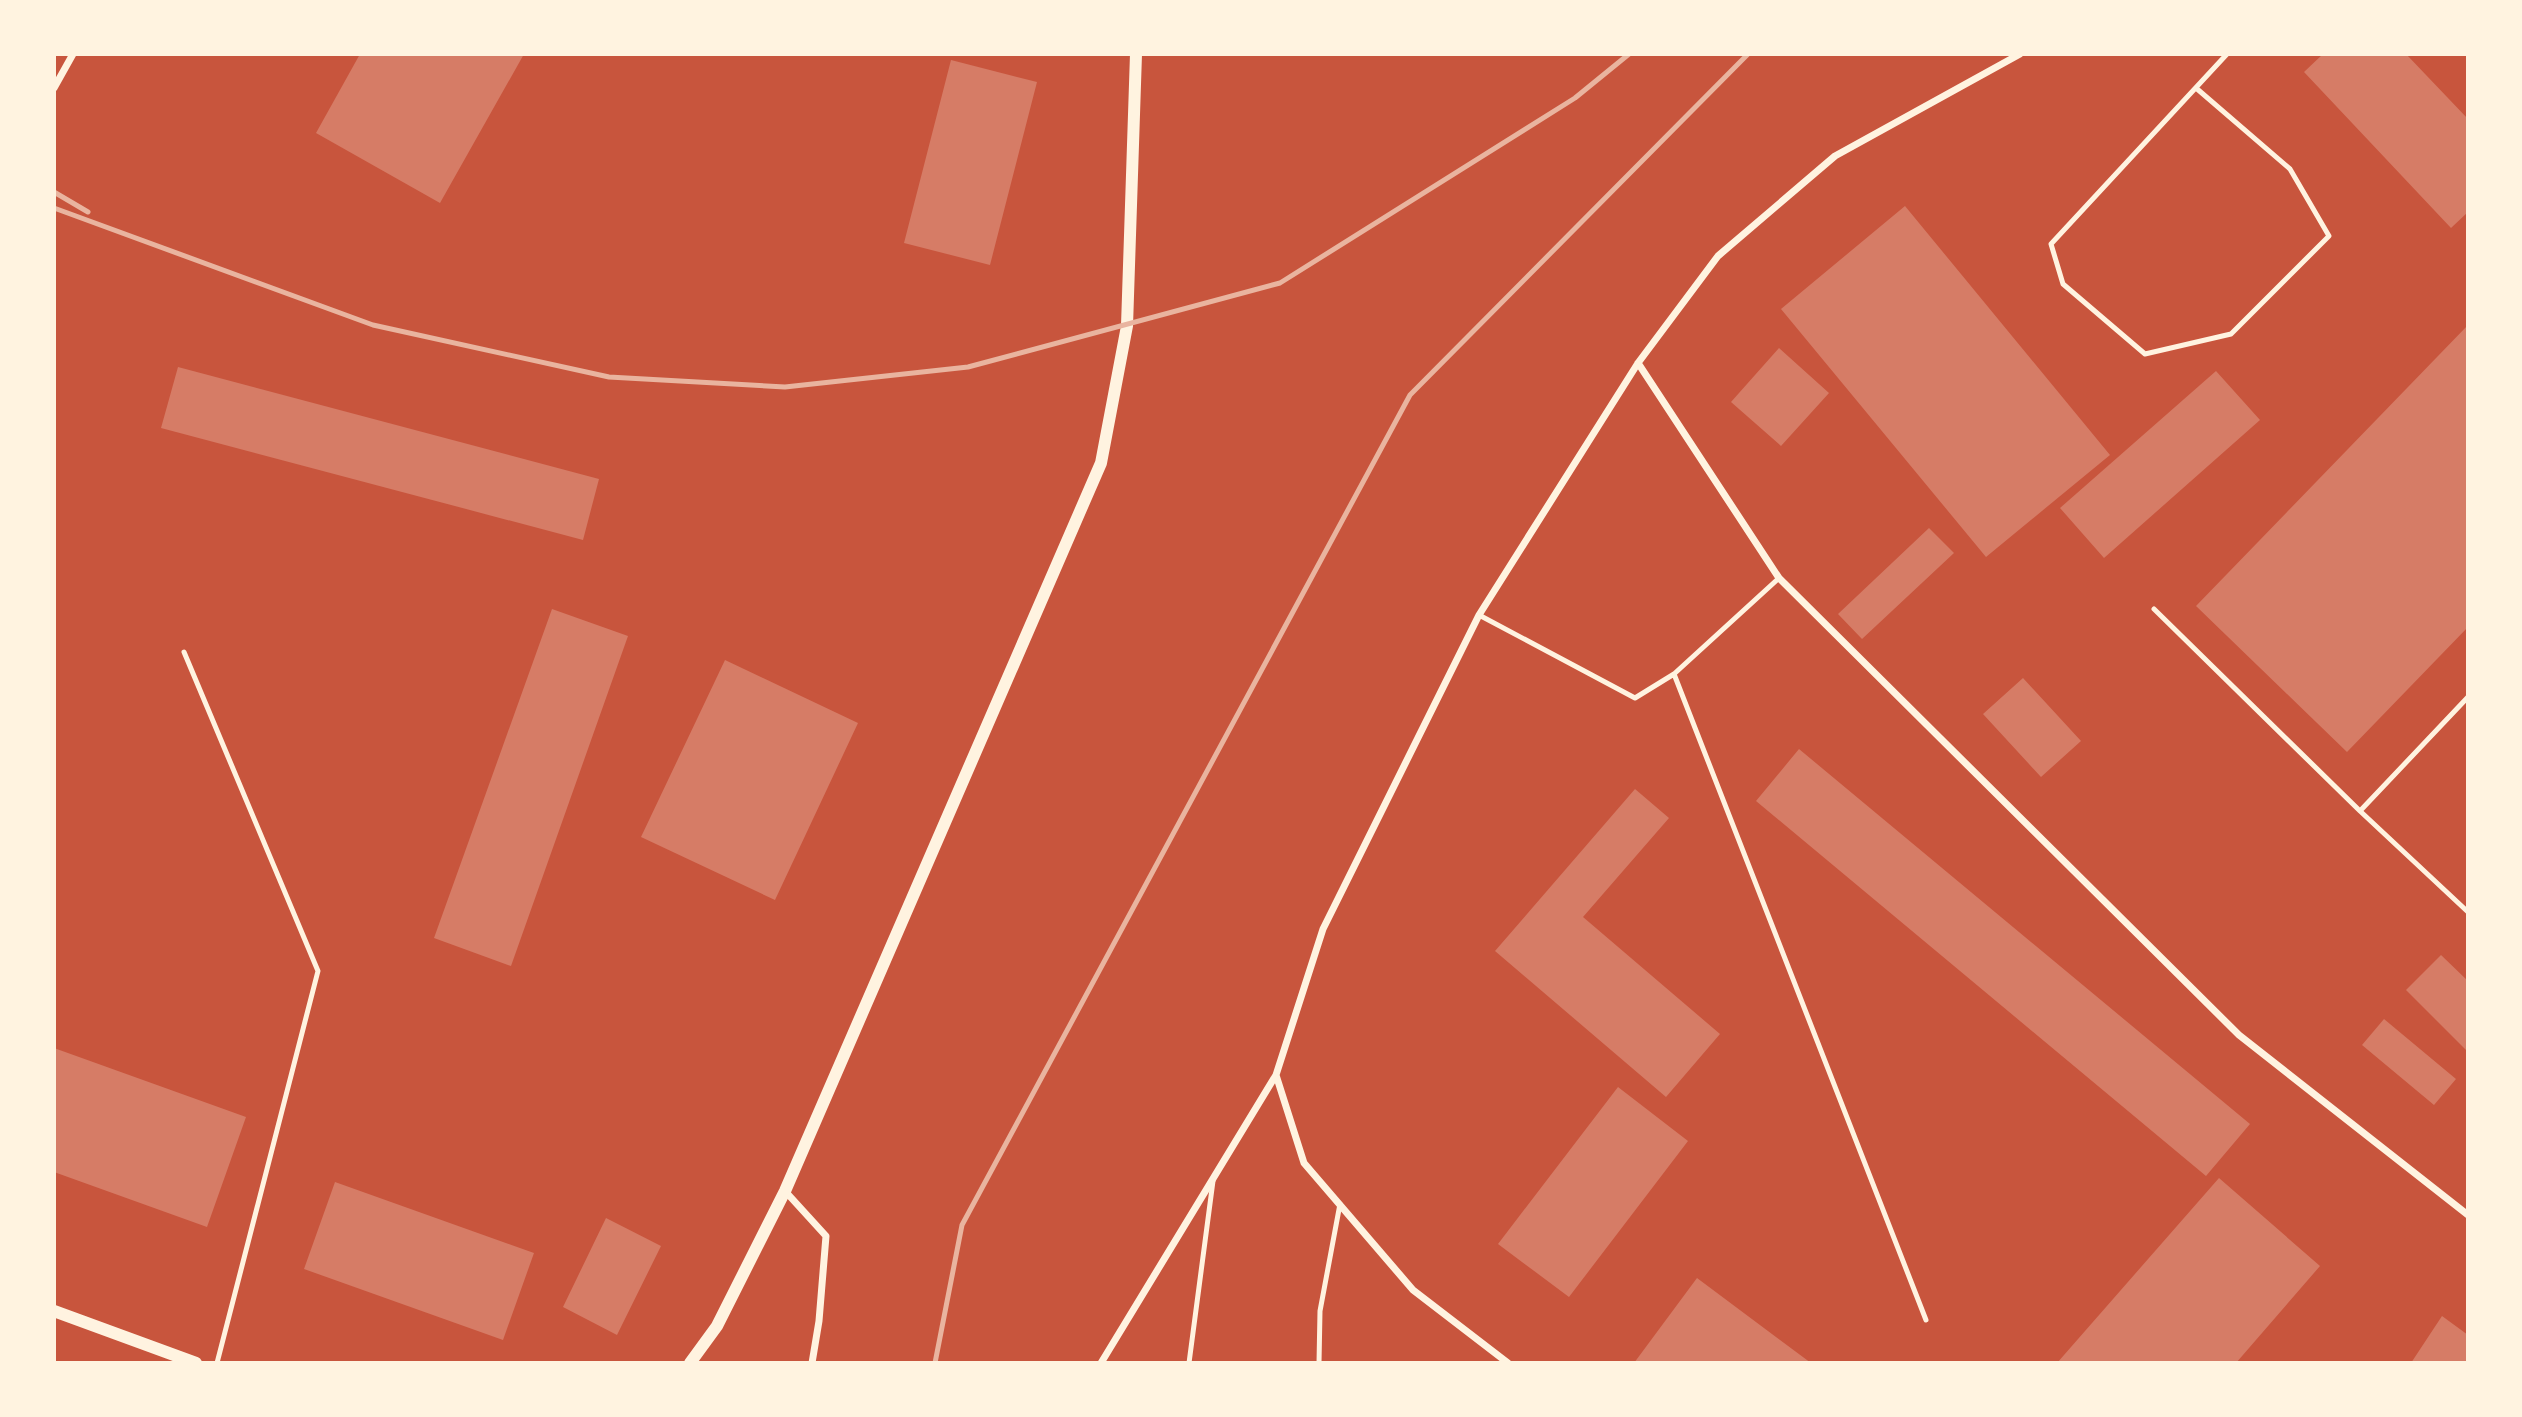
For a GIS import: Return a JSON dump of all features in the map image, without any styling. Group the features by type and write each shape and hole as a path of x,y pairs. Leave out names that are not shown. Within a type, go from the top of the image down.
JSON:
{"street":[{"path":"54,88 73,54"},
{"path":"690,1363 717,1326 785,1191 1101,463 1128,326 1136,54"},
{"path":"1101,1363 1276,1075 1323,929 1479,615 1638,363 1718,256 1835,156 2021,54"},
{"path":"1638,363 1779,578 2239,1035 2468,1215"},
{"path":"1276,1075 1304,1163 1413,1290 1508,1363"},
{"path":"785,1191 826,1236 819,1321 812,1363"},
{"path":"54,1311 196,1363"}],"lane":[{"path":"2196,88 2290,169 2329,236 2231,334 2145,354 2063,284 2051,244 2227,54"},
{"path":"1479,615 1635,698 1674,674 1779,578"},
{"path":"2154,609 2360,811 2468,912"},
{"path":"184,652 318,971 216,1363"},
{"path":"1674,674 1926,1320"},
{"path":"2360,811 2468,697"},
{"path":"1189,1363 1213,1178"},
{"path":"1319,1363 1320,1311 1340,1204"}],"building":[{"path":"360,54 524,54 440,203 316,133"},
{"path":"2323,54 2406,54 2468,119 2468,212 2451,228 2304,72"},
{"path":"951,60 1037,82 990,265 904,243"},
{"path":"1905,206 2110,455 1986,557 1781,309"},
{"path":"2468,325 2468,627 2347,752 2196,606"},
{"path":"1779,348 1829,393 1781,446 1731,402"},
{"path":"178,367 599,479 583,540 161,428"},
{"path":"2216,371 2260,420 2104,558 2060,508"},
{"path":"1929,528 1954,553 1862,639 1838,614"},
{"path":"552,609 628,636 511,966 434,938"},
{"path":"725,660 858,723 775,900 641,837"},
{"path":"2023,678 2081,741 2041,777 1983,714"},
{"path":"1799,749 2250,1124 2206,1176 1756,801"},
{"path":"1635,789 1669,818 1583,917 1720,1034 1666,1097 1495,951"},
{"path":"2441,955 2468,981 2468,1052 2406,990"},
{"path":"2384,1019 2456,1079 2434,1105 2362,1045"},
{"path":"54,1048 246,1117 207,1227 54,1172"},
{"path":"1618,1087 1688,1141 1569,1297 1498,1244"},
{"path":"2219,1178 2320,1266 2236,1363 2057,1363"},
{"path":"335,1182 534,1253 503,1340 304,1269"},
{"path":"606,1218 661,1246 617,1335 563,1307"},
{"path":"1697,1278 1811,1363 1634,1363"},
{"path":"2442,1316 2468,1335 2468,1363 2411,1363"}],"railway":[{"path":"54,208 373,325 609,377 785,387 968,367 1280,283 1575,98 1629,54"},
{"path":"935,1363 962,1225 1410,395 1748,54"},
{"path":"54,192 88,212"}]}
